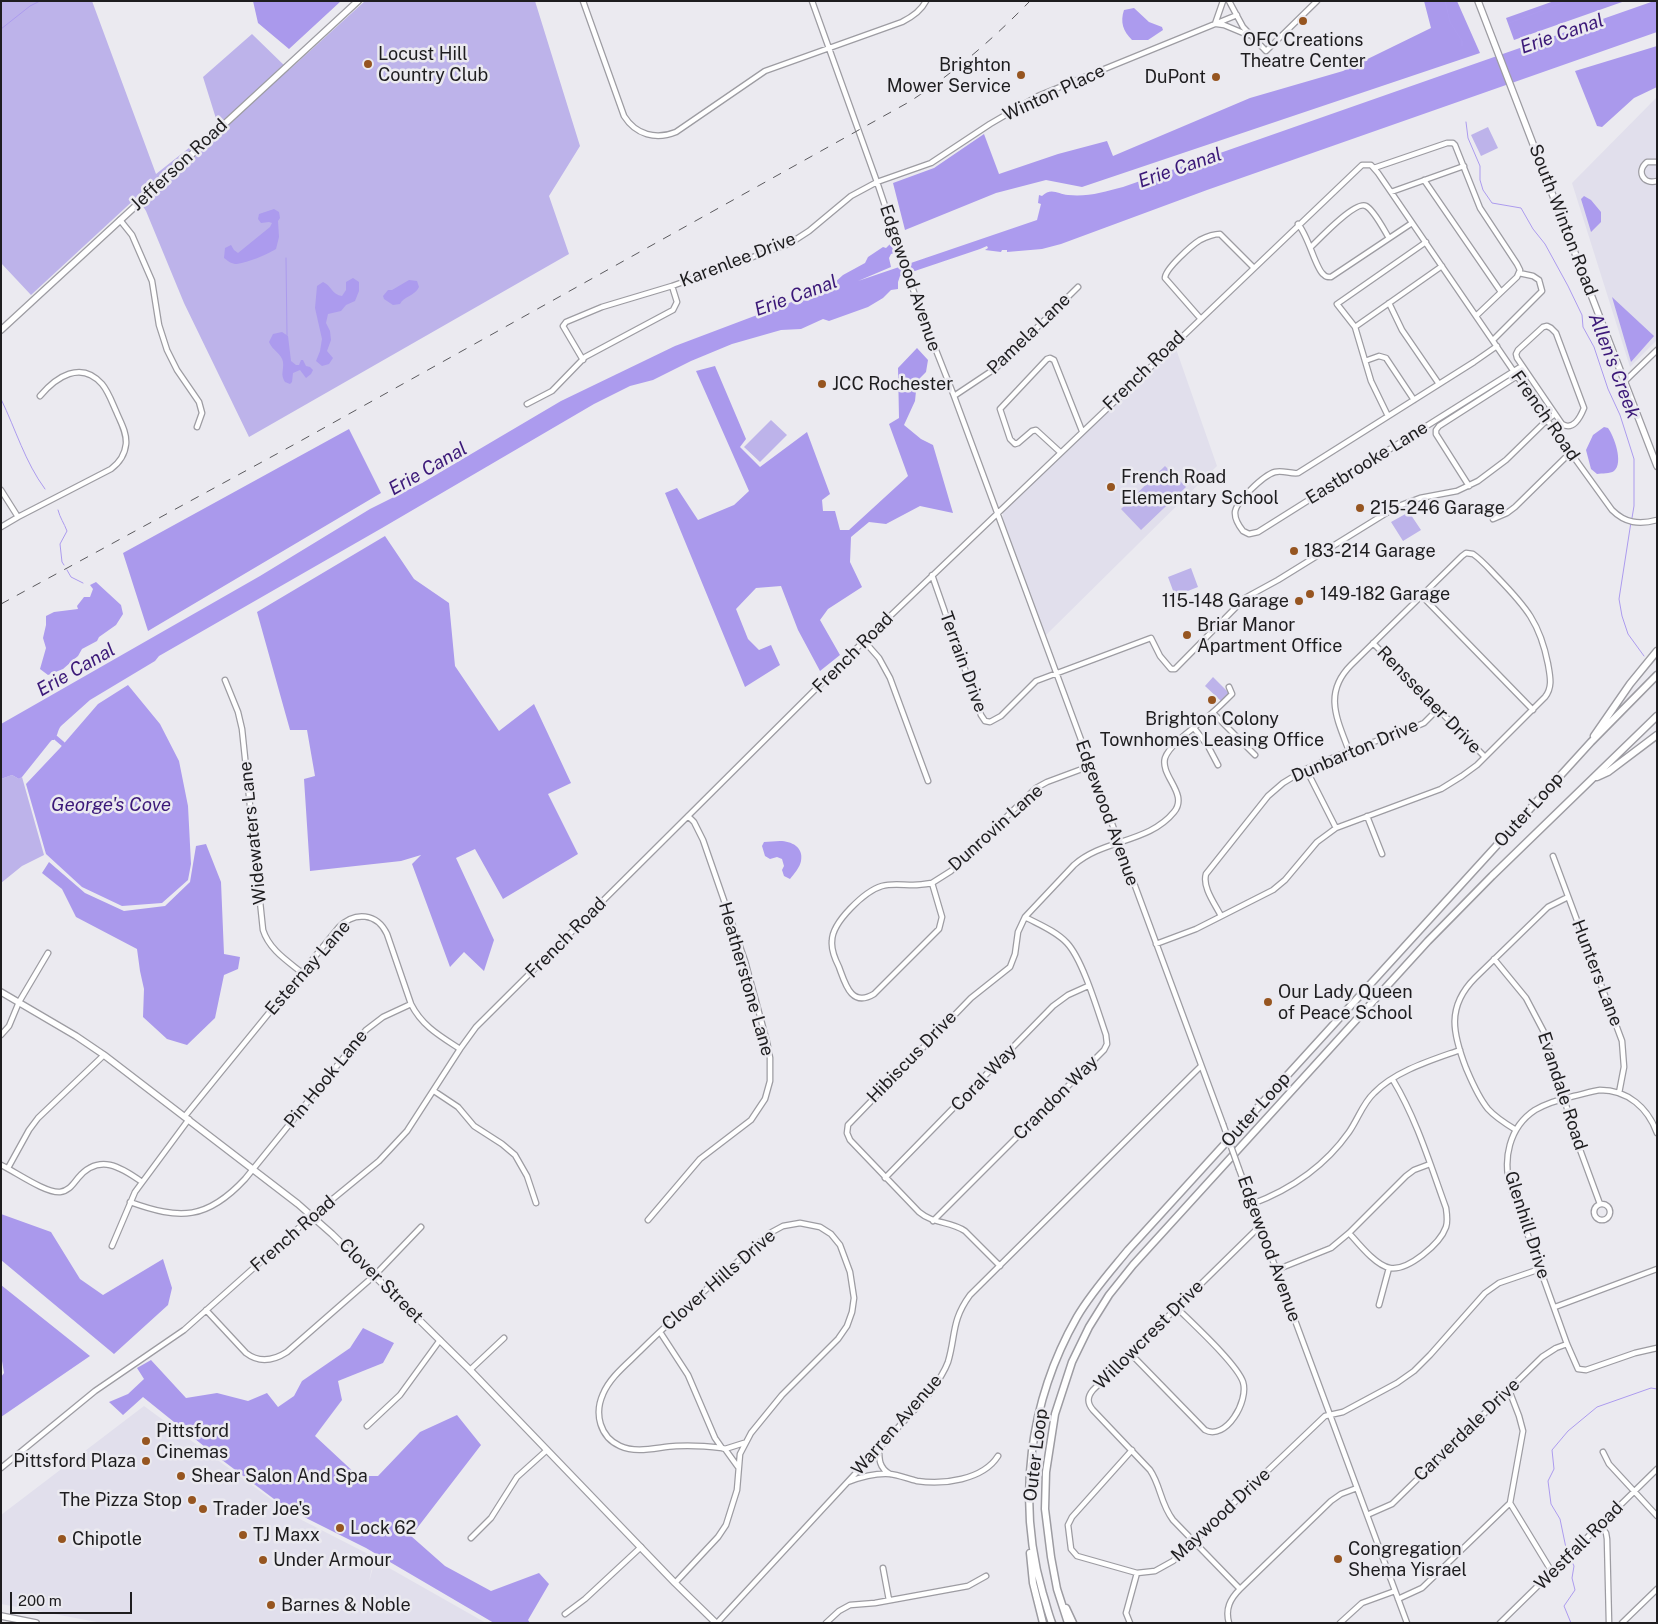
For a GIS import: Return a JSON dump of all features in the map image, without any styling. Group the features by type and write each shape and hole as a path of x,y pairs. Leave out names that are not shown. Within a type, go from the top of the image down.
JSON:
{"highway":[{"path":"1591,742 1598,728 1637,674 1657,651"},
{"name":"Outer Loop","path":"1052,1623 1031,1544 1028,1487 1039,1415 1045,1391 1059,1354 1078,1317 1099,1285 1128,1250 1591,742 1657,675"},
{"name":"Outer Loop","path":"1068,1623 1057,1589 1051,1557 1045,1509 1046,1472 1055,1414 1072,1362 1089,1327 1109,1295 1140,1258 1418,952 1492,876 1657,716"},
{"path":"1591,780 1608,772 1657,735"},
{"path":"1031,1544 1030,1560 1033,1583 1042,1623"},
{"path":"1057,1589 1073,1623"}],"main road":[{"name":"Jefferson Road","path":"1,330 358,1"},
{"name":"South Winton Road","path":"1478,1 1657,466"},
{"name":"Clover Street","path":"1,992 76,1036 104,1055 187,1117 312,1216 375,1274 675,1583 717,1623"},
{"path":"1,1616 36,1623"}],"street":[{"path":"583,1 622,112 631,125 648,135 662,136 676,132 766,71 911,17 926,1"},
{"name":"Edgewood Avenue","path":"812,1 877,182 912,288 954,396 1407,1623"},
{"path":"1223,1 1215,24 1224,25 1251,36"},
{"path":"1230,1 1243,27 1266,51 1317,1"},
{"name":"Winton Place","path":"877,182 931,163 997,120 1054,89 1237,15"},
{"path":"1374,168 1450,142 1453,143 1457,148 1480,208 1517,264 1519,273"},
{"path":"1657,162 1647,162 1641,171 1646,180 1657,181"},
{"name":"French Road","path":"1,1468 95,1390 184,1330 312,1216 390,1151 407,1131 476,1027 864,641 1362,164 1368,164 1374,168 1392,192 1513,371 1612,510 1630,521 1639,523 1657,520"},
{"path":"1392,192 1464,166"},
{"path":"1424,180 1501,292"},
{"name":"Karenlee Drive","path":"583,360 563,326 566,322 602,306 672,286 789,244 809,231 852,196 877,182"},
{"path":"1311,247 1350,211 1363,204 1368,208 1389,238"},
{"path":"120,220 132,235 152,281 159,325 167,350 177,370 196,396 201,408 201,417 196,427"},
{"path":"1298,224 1305,233 1322,273 1331,277 1412,223"},
{"path":"1200,318 1165,278 1167,271 1195,244 1203,239 1220,234 1253,267"},
{"name":"Eastbrooke Lane","path":"1388,416 1373,387 1355,327 1337,304 1426,242"},
{"path":"1355,327 1442,266"},
{"path":"1476,316 1519,273"},
{"path":"1492,340 1542,291 1539,280 1533,276 1519,273"},
{"name":"Karenlee Drive","path":"527,404 552,391 586,357 673,310 677,302 672,286"},
{"name":"Pamela Lane","path":"954,396 996,368 1078,287"},
{"path":"1389,303 1402,330 1439,384"},
{"path":"1547,326 1556,333 1584,408 1577,421 1570,426 1562,424 1555,414 1522,366 1516,354 1543,327 1547,326"},
{"name":"Eastbrooke Lane","path":"1497,346 1298,473 1280,472 1264,478 1237,507 1236,518 1243,531 1249,534 1258,532 1513,371"},
{"path":"1624,382 1657,350"},
{"name":"Eastbrooke Lane","path":"1365,361 1379,356 1386,358 1414,400"},
{"path":"1060,452 1036,430 1032,431 1018,443 1013,442 1010,439 1000,409 1047,359 1054,360 1082,431"},
{"path":"1513,371 1522,366"},
{"path":"1,527 110,469 121,458 126,445 124,429 107,392 100,382 93,377 80,373 67,374 56,379 40,396"},
{"path":"1469,486 1436,434 1436,430 1439,426 1517,376"},
{"path":"1056,673 1151,638 1160,656 1171,669 1175,669 1237,606 1253,593 1278,580 1396,507 1420,498 1451,493 1469,486 1506,460 1555,414"},
{"path":"1493,519 1511,511 1570,453"},
{"path":"1,490 18,517"},
{"path":"1156,944 1196,929 1277,887 1317,842 1336,828 1445,787 1485,757 1547,694 1550,684 1545,650 1540,634 1530,615 1516,596 1478,557 1470,553 1462,556 1346,669 1335,693 1336,712 1349,751"},
{"name":"Terrain Drive","path":"932,575 981,715 985,721 990,722 996,719 1036,681 1056,673"},
{"path":"1421,596 1533,710"},
{"path":"864,641 879,658 890,678 928,781"},
{"name":"Rensselaer Drive","path":"1373,643 1485,757"},
{"name":"Widewaters Lane","path":"225,680 238,712 242,729 263,930 267,941 272,947 302,972"},
{"path":"1218,765 1208,746 1194,728 1232,694 1229,687"},
{"name":"Dunbarton Drive","path":"1221,916 1204,879 1210,868 1268,796 1283,783 1306,769 1424,723 1438,709"},
{"path":"1213,713 1255,755"},
{"name":"Hibiscus Drive","path":"1000,1266 959,1227 933,1221 919,1212 850,1140 847,1133 848,1125 971,998 1010,967 1014,960 1018,932 1024,917 1081,859 1097,850 1160,826 1176,810 1178,799 1166,769 1165,760 1175,745 1194,728"},
{"name":"Dunrovin Lane","path":"932,883 942,917 939,929 874,994 865,998 852,995 847,988 832,947 833,932 839,922 862,899 877,887 888,884 918,885 932,883 951,871 1036,788 1090,766"},
{"path":"1306,769 1336,828"},
{"name":"Heatherstone Lane","path":"648,1220 700,1159 751,1120 765,1099 770,1081 771,1069 768,1050 745,961 703,840 694,822 688,816"},
{"path":"1367,816 1382,854"},
{"name":"Hunters Lane","path":"1553,856 1622,1041 1624,1067 1619,1093"},
{"path":"1516,1130 1495,1116 1482,1101 1472,1083 1460,1050 1454,1029 1454,1019 1460,998 1469,983 1548,907 1568,897"},
{"name":"Esternay Lane","path":"112,1246 130,1202 187,1117 343,923 358,916 369,916 382,924 412,1004 427,1027 460,1049"},
{"name":"Crandon Way","path":"933,1221 1104,1050 1107,1044 1106,1035 1076,955 1066,942 1024,917"},
{"path":"1,1035 12,1020 19,1002 48,954"},
{"name":"Evandale Road","path":"1494,959 1516,985 1540,1023 1549,1043 1575,1136 1600,1204"},
{"name":"Coral Way","path":"885,1178 1054,1006 1068,995 1088,986"},
{"name":"Pin Hook Lane","path":"130,1202 171,1214 188,1213 203,1209 228,1196 253,1169 366,1030 383,1017 412,1004"},
{"path":"1252,1204 1286,1189 1322,1163 1344,1140 1374,1092 1418,1064 1460,1050"},
{"path":"8,1168 29,1130 38,1118 104,1055"},
{"name":"Warren Avenue","path":"717,1623 935,1385 946,1365 954,1325 970,1295 1201,1066"},
{"path":"1349,1233 1373,1258 1389,1268 1413,1263 1441,1236 1446,1226 1448,1218 1446,1208 1411,1113 1393,1080"},
{"path":"434,1091 461,1109 477,1129 502,1144 515,1155 527,1176 536,1203"},
{"name":"Glenhill Drive","path":"1619,1093 1596,1091 1564,1099 1534,1111 1516,1130 1508,1152 1507,1176 1567,1344 1578,1369 1582,1370 1657,1348"},
{"path":"1619,1093 1634,1100 1642,1108 1650,1117 1657,1133"},
{"path":"1276,1270 1331,1248 1349,1233 1406,1176 1414,1170 1430,1164"},
{"path":"1,1165 56,1192 66,1190 84,1172 102,1165 121,1167 142,1182"},
{"name":"Clover Hills Drive","path":"675,1583 718,1537 726,1525 737,1490 738,1467 744,1443 771,1407 838,1339 850,1318 854,1298 852,1281 844,1252 836,1239 825,1229 806,1223 789,1224 776,1229 660,1332 618,1373 605,1389 600,1400 598,1412 601,1428 611,1441 629,1449 690,1445 723,1448 744,1443"},
{"name":"Willowcrest Drive","path":"1240,1589 1168,1514 1152,1474 1132,1450 1091,1408 1088,1399 1093,1390 1260,1226"},
{"path":"206,1310 246,1353 257,1359 271,1360 287,1352 375,1274 421,1227"},
{"path":"1379,1305 1389,1268"},
{"name":"Maywood Drive","path":"1132,1450 1072,1517 1068,1525 1074,1554 1137,1573 1152,1571 1168,1565 1323,1418 1343,1412 1397,1383 1414,1371 1430,1356 1484,1293 1499,1284 1540,1269"},
{"path":"1555,1307 1657,1269"},
{"path":"1130,1353 1205,1430 1212,1432 1221,1430 1241,1408 1244,1384 1235,1368 1177,1308"},
{"path":"660,1332 684,1368 715,1438 738,1467"},
{"path":"470,1370 504,1338"},
{"path":"367,1426 400,1395 422,1362 440,1340"},
{"name":"Carverdale Drive","path":"1367,1515 1392,1504 1542,1357 1567,1344"},
{"path":"1398,1598 1422,1588 1510,1503 1522,1431 1519,1416 1509,1390"},
{"path":"879,1448 881,1466 884,1470 917,1481 953,1480 985,1470 994,1463 998,1456"},
{"path":"470,1538 493,1515 517,1477 547,1450"},
{"path":"1604,1452 1609,1464 1657,1516"},
{"name":"Westfall Road","path":"1500,1623 1657,1469"},
{"path":"847,1483 860,1478 892,1474"},
{"path":"1229,1623 1227,1616 1228,1606 1240,1589 1331,1501 1341,1494 1357,1488"},
{"path":"1510,1503 1552,1572"},
{"path":"1600,1525 1606,1533 1607,1539 1608,1623"},
{"path":"565,1614 585,1599 641,1547"},
{"path":"884,1568 889,1600"},
{"path":"1130,1623 1127,1618 1127,1609 1137,1573"},
{"path":"826,1623 839,1611 850,1605 875,1603 968,1586 986,1576"},
{"path":"1622,1623 1657,1589"},
{"path":"1340,1623 1362,1603 1395,1591"}],"shaded area":[{"name":"Locust Hill Country Club","path":"1,1 92,1 156,174 218,125 203,77 252,34 289,70 365,1 535,1 580,146 549,196 569,254 249,437 184,303 146,211 137,197 31,295 1,263"},
{"path":"253,1 341,1 289,49 258,23"},
{"path":"1424,1 1457,1 1480,53 1082,187 1046,180 996,193 905,230 893,183 934,168 984,134 999,174 1058,154 1107,141 1113,156 1250,98 1343,71 1431,28"},
{"path":"1554,1 1625,1 1514,40 1506,18"},
{"path":"1657,46 1657,87 1634,98 1602,127 1597,126 1575,71"},
{"path":"1657,97 1657,340 1630,367 1572,183"},
{"path":"1488,127 1498,148 1481,156 1471,135"},
{"name":"French Road Elementary School","path":"1175,346 1217,466 1045,636 1003,519 1003,512"},
{"path":"917,348 928,360 926,372 917,381 915,401 904,425 921,439 933,445 953,513 920,506 886,524 869,522 851,537 850,562 862,587 828,609 820,620 840,655 820,671 798,630 781,586 756,588 736,609 748,639 759,650 771,645 780,665 745,687 665,493 677,488 698,520 734,505 749,491 696,371 715,366 746,439 740,447 760,467 807,432 830,494 822,500 823,511 835,511 840,530 849,530 908,476 889,424 899,418 898,368"},
{"path":"771,420 787,435 760,462 744,447"},
{"path":"349,429 381,493 148,631 123,553"},
{"path":"1165,466 1186,487 1141,530 1121,509"},
{"path":"1409,512 1421,530 1403,541 1391,522"},
{"path":"385,536 414,579 449,603 455,666 499,731 534,704 571,783 548,794 578,854 503,899 475,849 456,858 494,940 484,971 464,952 450,967 412,864 421,855 401,861 310,871 304,779 315,776 307,730 290,730 257,612"},
{"path":"1191,568 1198,587 1175,596 1168,577"},
{"path":"1213,677 1229,693 1221,701 1205,686"},
{"path":"12,775 19,779 22,777 44,855 22,866 1,883 1,779"},
{"path":"206,844 221,882 224,954 240,957 238,969 224,975 215,1018 187,1045 167,1039 143,1017 144,989 137,949 76,917 62,889 42,873 49,862 85,893 124,911 165,906 190,882 196,846"},
{"path":"1,1214 51,1232 80,1279 103,1295 163,1259 172,1288 168,1305 114,1354 1,1260"},
{"path":"1,1285 90,1356 1,1417 1,1377 4,1373 1,1355"},
{"path":"363,1328 394,1343 383,1363 338,1381 342,1400 315,1436 358,1476 378,1476 420,1432 457,1415 481,1445 411,1536 445,1566 491,1591 539,1573 549,1584 528,1620 530,1623 494,1623 366,1548 308,1519 274,1499 143,1397 123,1415 109,1402 128,1394 144,1379 137,1368 151,1360 186,1398 217,1393 248,1401 267,1393 278,1407 294,1396 302,1381 350,1348"},
{"name":"Pittsford Plaza","path":"144,1406 294,1516 374,1557 369,1582 375,1560 486,1623 102,1623 1,1604 1,1515"}],"water":[{"name":"Erie Canal","path":"1657,1 1657,32 1207,190 1061,244 1042,249 1007,252 1007,250 1002,250 1001,252 985,250 988,248 987,246 900,276 898,289 891,290 883,298 868,307 829,321 823,319 801,329 781,330 732,344 691,361 653,380 630,386 594,404 159,656 155,661 90,700 61,726 54,740 50,742 22,777 19,779 12,775 1,779 1,724 260,576 370,509 422,483 561,401 675,346 818,292 865,263 868,257 883,247 886,248 891,243 894,253 889,258 891,267 858,281 1037,220 1041,204 1038,203 1039,195 1042,196 1052,191 1068,195 1089,195 1123,187"},
{"path":"1134,8 1149,22 1162,27 1163,30 1148,40 1132,40 1124,30 1122,18 1124,10"},
{"path":"1584,196 1591,200 1601,212 1601,222 1591,232 1581,199"},
{"path":"274,209 279,212 280,218 278,221 279,237 276,249 239,264 232,263 224,258 225,248 231,245 238,253 270,227 272,223 261,223 258,219 259,214"},
{"path":"353,278 359,282 359,291 355,301 346,305 341,311 328,314 326,323 330,331 331,340 327,351 333,358 329,364 322,366 316,361 322,339 315,308 317,286 323,282 336,294 342,296 346,290 346,282"},
{"path":"409,280 417,281 419,287 400,304 393,305 384,299 383,296 388,290 392,290"},
{"path":"1612,297 1654,336 1631,362"},
{"path":"282,332 288,336 291,361 299,365 301,360 303,360 306,366 313,370 306,378 300,370 293,373 290,384 285,382 283,377 282,359 269,342 273,334"},
{"path":"1604,427 1608,428 1613,437 1618,462 1614,471 1597,474 1591,469 1586,450 1593,435"},
{"path":"96,582 121,605 123,614 116,625 99,637 97,641 82,649 78,656 63,669 48,675 40,669 46,648 43,638 46,616 54,612 78,609 77,606 84,597 90,597 93,589 90,585"},
{"name":"George's Cove","path":"128,685 160,724 179,761 188,806 191,864 188,880 162,903 122,906 82,887 46,854 26,784 98,704"},
{"path":"780,841 796,846 801,852 800,863 790,879 784,876 782,859 777,857 770,859 765,856 762,846 764,842"}],"waterway":[{"path":"1,29 30,6 40,1"},
{"name":"Allen's Creek","path":"1445,1 1450,22 1462,41 1462,46"},
{"path":"1509,23 1567,1"},
{"name":"Allen's Creek","path":"1466,122 1468,138 1480,166 1480,180 1483,190 1492,203 1521,208 1533,229 1545,244 1582,315 1583,327 1594,347 1608,389 1620,415 1634,459 1634,506 1632,518"},
{"path":"286,258 287,335"},
{"path":"1,399 26,457 45,489"},
{"path":"58,510 67,531 60,544 64,565"},
{"name":"Allen's Creek","path":"1631,522 1619,599 1628,634 1644,656"},
{"path":"67,570 71,577 83,583"},
{"path":"56,738 63,744"},
{"name":"Allen's Creek","path":"1566,1548 1560,1519 1551,1504 1548,1481 1554,1469 1552,1450 1568,1431 1597,1407 1651,1388 1657,1389"},
{"name":"Allen's Creek","path":"1571,1623 1564,1606 1575,1590 1572,1578 1574,1566 1572,1562"}],"railway":[{"path":"1,604 295,444 909,102 972,55 1030,1"}],"place":[{"name":"OFC Creations Theatre Center","path":"1303,21"},
{"name":"Locust Hill Country Club","path":"368,64"},
{"name":"Brighton Mower Service","path":"1021,75"},
{"name":"DuPont","path":"1216,77"},
{"name":"JCC Rochester","path":"822,384"},
{"name":"French Road Elementary School","path":"1111,487"},
{"name":"215-246 Garage","path":"1360,508"},
{"name":"183-214 Garage","path":"1294,551"},
{"name":"149-182 Garage","path":"1310,594"},
{"name":"115-148 Garage","path":"1299,601"},
{"name":"Briar Manor Apartment Office","path":"1187,635"},
{"name":"Brighton Colony Townhomes Leasing Office","path":"1212,700"},
{"name":"Our Lady Queen of Peace School","path":"1268,1002"},
{"name":"Pittsford Cinemas","path":"146,1441"},
{"name":"Pittsford Plaza","path":"146,1461"},
{"name":"Shear Salon And Spa","path":"181,1476"},
{"name":"The Pizza Stop","path":"192,1500"},
{"name":"Trader Joe's","path":"203,1509"},
{"name":"Lock 62","path":"340,1528"},
{"name":"TJ Maxx","path":"243,1535"},
{"name":"Chipotle","path":"62,1539"},
{"name":"Congregation Shema Yisrael","path":"1338,1559"},
{"name":"Under Armour","path":"263,1560"},
{"name":"Barnes & Noble","path":"271,1605"}]}
